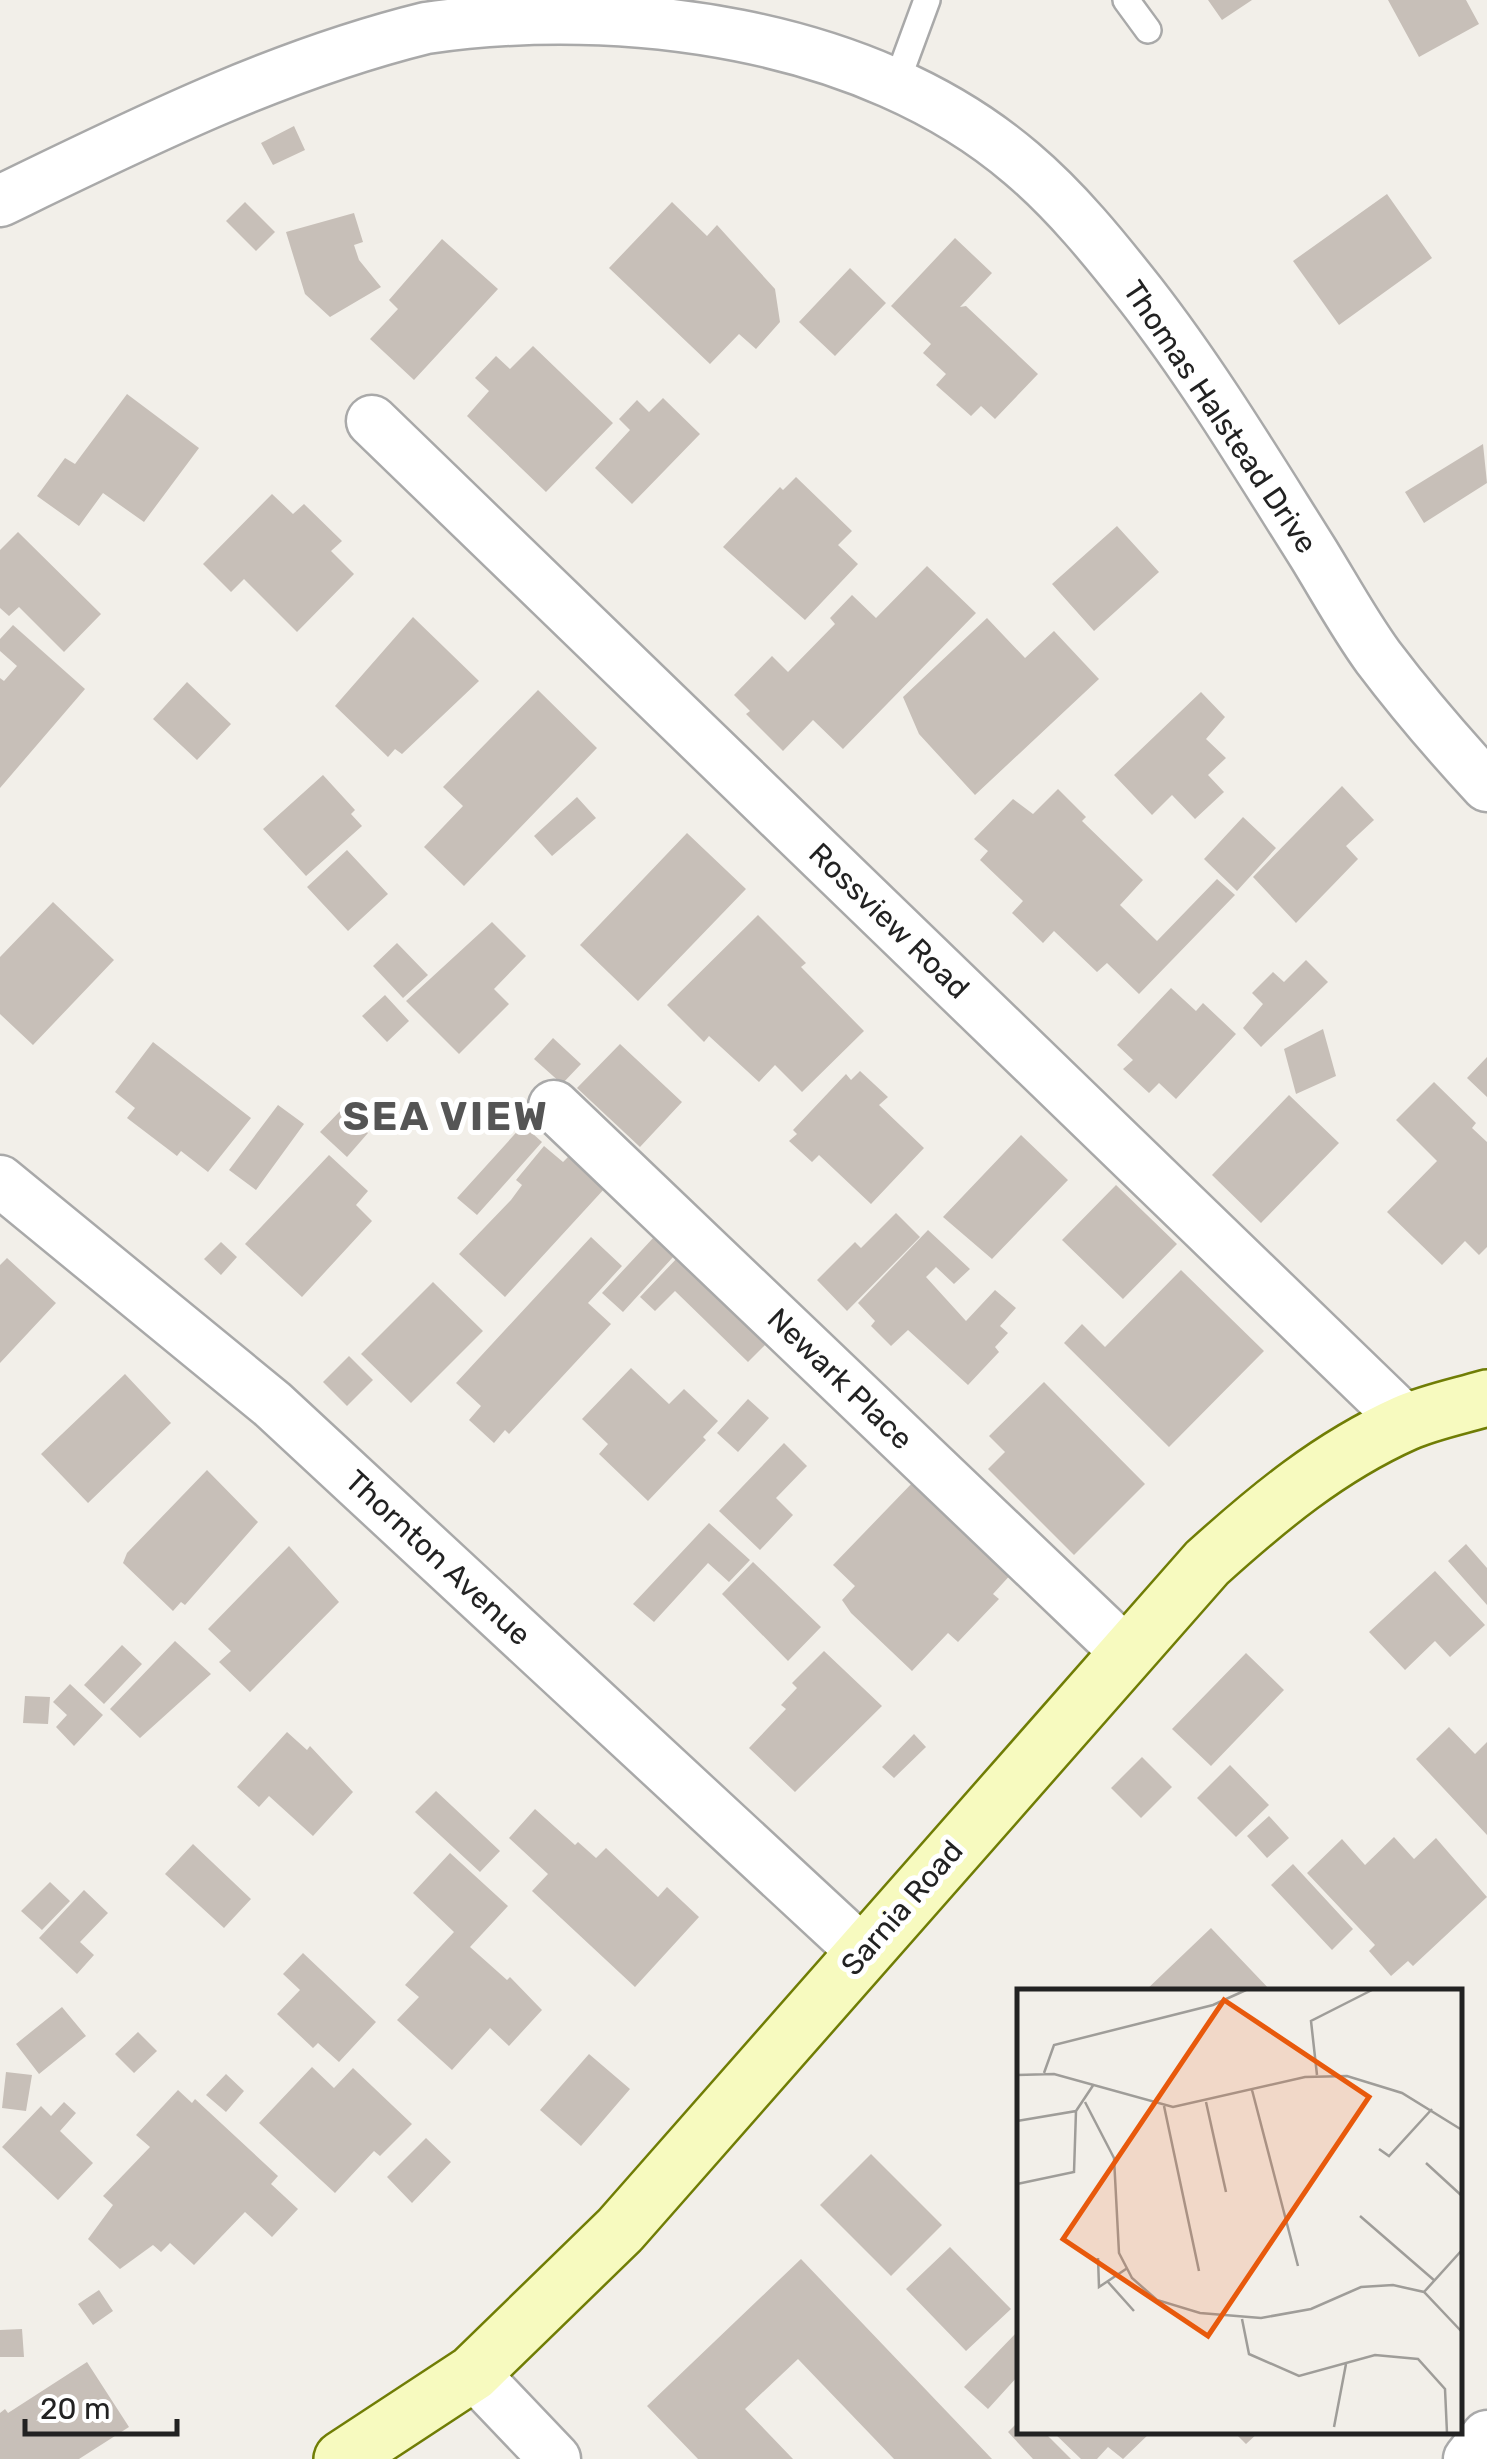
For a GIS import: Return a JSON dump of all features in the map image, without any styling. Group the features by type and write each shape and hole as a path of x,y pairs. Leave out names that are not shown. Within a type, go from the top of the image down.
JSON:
{"main road":[{"name":"Sarnia Road","path":"342,2459 474,2373 620,2230 1208,1563 1272,1504 1340,1456 1408,1422 1487,1398"}],"street":[{"name":"Thomas Halstead Drive","path":"0,202 160,123 322,57 430,27 536,12 620,9 808,46 950,112 1020,162 1082,222 1219,404 1376,654 1487,786"},
{"name":"Rossview Road","path":"372,421 1408,1422"},
{"name":"Newark Place","path":"554,1106 1127,1652"},
{"name":"Thornton Avenue","path":"0,1181 272,1404 863,1952"},
{"path":"474,2373 555,2459"},
{"path":"1469,2459 1487,2436"}],"lane":[{"path":"896,84 927,0"},
{"path":"1126,0 1148,30"}],"building":[{"path":"1208,0 1252,0 1222,20"},
{"path":"1388,0 1466,0 1479,24 1419,57"},
{"path":"294,126 305,150 273,165 261,143"},
{"path":"1387,194 1432,258 1339,325 1293,261"},
{"path":"245,202 275,232 256,251 226,221"},
{"path":"672,202 707,236 717,225 775,289 780,322 756,349 739,334 710,364 609,268"},
{"path":"354,213 363,242 354,245 359,260 381,287 330,317 305,294 286,232"},
{"path":"955,238 992,273 960,307 966,306 1038,374 995,419 981,406 971,416 936,385 946,374 923,353 931,344 891,306"},
{"path":"442,239 498,289 414,380 370,339 398,309 389,300"},
{"path":"850,268 886,303 835,356 799,322"},
{"path":"533,346 613,423 546,492 467,416 489,391 475,378 496,356 510,369"},
{"path":"127,394 199,448 144,522 103,493 79,526 37,496 65,458 75,464"},
{"path":"663,398 700,434 632,504 595,468 630,430 619,419 637,400 649,412"},
{"path":"1483,444 1487,483 1424,523 1405,492"},
{"path":"796,477 852,531 838,545 858,564 805,620 723,547 780,487 783,490"},
{"path":"272,494 293,514 304,504 342,541 331,551 354,574 297,632 244,579 231,592 203,564"},
{"path":"1117,526 1159,572 1094,631 1052,584"},
{"path":"18,532 101,614 64,652 19,607 9,616 0,608 0,550"},
{"path":"927,566 976,613 843,749 813,720 783,751 746,714 750,711 734,695 772,656 788,672 835,624 830,618 852,595 876,618"},
{"path":"413,617 479,681 402,754 395,749 388,757 335,706"},
{"path":"987,618 1025,658 1054,631 1099,679 975,795 919,734 903,697"},
{"path":"13,625 85,689 0,788 0,678 4,681 17,666 0,651 0,639"},
{"path":"187,682 231,724 197,760 153,719"},
{"path":"538,690 597,748 464,886 424,847 463,806 443,787"},
{"path":"1201,692 1225,717 1206,739 1226,758 1208,775 1224,792 1195,819 1172,795 1152,815 1114,775"},
{"path":"323,775 355,810 351,814 362,826 306,876 263,829"},
{"path":"1342,786 1374,820 1346,846 1358,859 1296,923 1253,877"},
{"path":"1058,789 1086,817 1082,821 1143,880 1120,905 1157,941 1217,879 1235,895 1139,994 1107,963 1097,972 1054,931 1043,943 1012,913 1023,901 980,860 988,851 974,839 1013,799 1033,814"},
{"path":"577,797 596,818 552,856 534,836"},
{"path":"1243,817 1276,848 1237,891 1204,859"},
{"path":"687,833 746,889 638,1001 580,945"},
{"path":"347,850 388,894 348,931 307,887"},
{"path":"53,902 114,960 33,1045 0,1014 0,957"},
{"path":"758,915 806,963 801,967 864,1031 802,1092 775,1065 759,1082 709,1036 704,1042 667,1005"},
{"path":"492,922 526,956 494,989 509,1004 459,1054 406,1001"},
{"path":"397,943 428,975 403,998 373,966"},
{"path":"1306,960 1328,982 1261,1047 1243,1028 1263,1004 1252,993 1273,972 1284,982"},
{"path":"1171,988 1196,1011 1203,1003 1236,1034 1176,1099 1159,1083 1149,1093 1123,1069 1133,1060 1117,1045"},
{"path":"385,995 409,1021 387,1042 362,1016"},
{"path":"1323,1029 1336,1076 1296,1094 1284,1049"},
{"path":"553,1038 581,1064 562,1084 534,1059"},
{"path":"153,1042 251,1118 208,1172 181,1151 177,1156 127,1118 135,1108 115,1092"},
{"path":"620,1044 682,1102 640,1147 577,1088"},
{"path":"1487,1057 1487,1097 1467,1078"},
{"path":"860,1071 888,1097 879,1105 924,1148 871,1204 819,1155 812,1162 789,1141 797,1134 793,1130 846,1074 851,1080"},
{"path":"1434,1082 1476,1123 1472,1128 1487,1142 1487,1247 1479,1255 1465,1241 1442,1265 1387,1212 1437,1161 1396,1120"},
{"path":"1289,1095 1339,1143 1261,1223 1212,1175"},
{"path":"278,1105 304,1124 256,1190 229,1170"},
{"path":"341,1110 368,1133 347,1157 320,1132"},
{"path":"523,1125 542,1142 477,1215 457,1198"},
{"path":"1021,1135 1068,1180 992,1259 943,1217"},
{"path":"544,1146 563,1162 568,1157 605,1188 505,1297 459,1254 511,1200 522,1185 516,1180"},
{"path":"329,1155 368,1191 356,1205 372,1221 302,1297 245,1244"},
{"path":"1116,1185 1177,1244 1123,1299 1062,1240"},
{"path":"896,1213 920,1237 847,1311 817,1280 855,1242 861,1248"},
{"path":"928,1230 970,1269 954,1284 936,1267 926,1277 966,1321 995,1290 1016,1308 1000,1326 1008,1333 995,1347 999,1352 968,1385 908,1330 891,1346 871,1326 875,1321 858,1303"},
{"path":"591,1237 622,1266 588,1303 611,1324 509,1434 505,1430 494,1443 469,1420 481,1406 456,1383"},
{"path":"654,1237 674,1256 623,1312 602,1293"},
{"path":"221,1242 237,1257 221,1275 204,1259"},
{"path":"679,1256 768,1342 748,1362 675,1291 655,1311 640,1297"},
{"path":"7,1258 56,1303 0,1363 0,1265"},
{"path":"1181,1270 1264,1351 1169,1447 1064,1343 1082,1324 1105,1347"},
{"path":"433,1282 483,1331 411,1403 361,1354"},
{"path":"349,1356 373,1380 347,1406 323,1382"},
{"path":"631,1368 669,1404 684,1389 718,1421 703,1437 706,1440 648,1501 599,1454 608,1444 582,1419"},
{"path":"125,1374 171,1423 88,1503 41,1454"},
{"path":"1044,1382 1145,1484 1074,1555 988,1469 1005,1452 989,1436"},
{"path":"748,1399 769,1418 738,1452 717,1433"},
{"path":"784,1443 807,1466 776,1498 793,1515 760,1550 719,1511"},
{"path":"207,1470 258,1522 185,1605 181,1602 173,1611 123,1563 127,1553"},
{"path":"916,1479 1013,1572 993,1594 999,1599 958,1642 948,1633 912,1671 851,1613 842,1600 855,1586 833,1565"},
{"path":"709,1523 750,1560 729,1582 708,1563 654,1622 633,1604"},
{"path":"1466,1544 1487,1568 1487,1605 1448,1561"},
{"path":"289,1546 339,1602 250,1692 219,1662 231,1651 208,1629"},
{"path":"753,1562 821,1627 788,1661 722,1594"},
{"path":"1435,1571 1485,1625 1450,1657 1435,1641 1405,1670 1369,1632"},
{"path":"175,1641 211,1674 140,1738 110,1709"},
{"path":"122,1645 142,1664 104,1704 84,1685"},
{"path":"824,1651 882,1706 795,1792 749,1748 786,1709 781,1705 797,1688 792,1683"},
{"path":"1246,1653 1284,1690 1211,1766 1172,1729"},
{"path":"70,1684 103,1715 74,1746 56,1727 67,1715 53,1702"},
{"path":"25,1696 50,1697 48,1724 23,1723"},
{"path":"1449,1727 1475,1754 1487,1742 1487,1835 1416,1759"},
{"path":"287,1732 307,1750 310,1746 353,1792 313,1836 269,1796 259,1807 237,1787"},
{"path":"914,1734 926,1747 894,1778 882,1767"},
{"path":"1142,1757 1172,1787 1141,1818 1111,1788"},
{"path":"1230,1765 1269,1805 1236,1837 1197,1798"},
{"path":"436,1791 500,1851 480,1872 415,1812"},
{"path":"535,1809 575,1845 578,1842 596,1858 606,1848 658,1897 667,1887 699,1917 635,1987 532,1891 548,1874 509,1838"},
{"path":"1269,1816 1289,1838 1267,1858 1247,1836"},
{"path":"1394,1837 1414,1859 1436,1838 1487,1897 1413,1966 1408,1961 1391,1976 1369,1951 1375,1945 1307,1873 1342,1839 1365,1865"},
{"path":"193,1844 251,1899 224,1928 165,1874"},
{"path":"450,1853 508,1906 470,1947 507,1980 510,1977 542,2010 509,2046 490,2028 452,2070 397,2020 419,1997 405,1985 454,1932 413,1893"},
{"path":"1293,1864 1353,1929 1332,1950 1271,1885"},
{"path":"50,1882 70,1901 42,1930 21,1911"},
{"path":"84,1890 108,1913 80,1942 94,1955 77,1974 39,1938"},
{"path":"1211,1928 1269,1989 1147,1989"},
{"path":"303,1953 376,2022 339,2062 318,2043 313,2048 277,2014 300,1990 283,1974"},
{"path":"62,2007 86,2036 39,2074 16,2044"},
{"path":"138,2032 157,2051 134,2073 115,2054"},
{"path":"589,2054 630,2089 581,2146 540,2110"},
{"path":"312,2067 334,2088 353,2068 412,2124 380,2156 374,2151 335,2193 259,2123"},
{"path":"6,2072 32,2075 26,2111 2,2108"},
{"path":"226,2074 244,2091 226,2112 206,2095"},
{"path":"178,2090 192,2103 195,2099 278,2176 271,2184 298,2209 272,2237 245,2212 194,2265 170,2243 161,2252 153,2245 120,2269 88,2239 113,2205 103,2196 150,2147 136,2135"},
{"path":"64,2102 76,2113 60,2131 93,2163 58,2200 2,2147 41,2106 51,2116"},
{"path":"426,2138 451,2162 412,2203 387,2177"},
{"path":"871,2154 942,2225 891,2276 820,2205"},
{"path":"950,2247 1011,2309 966,2351 906,2289"},
{"path":"801,2259 992,2459 894,2459 798,2359 745,2409 793,2459 698,2459 647,2406"},
{"path":"99,2290 113,2311 93,2325 78,2304"},
{"path":"22,2329 24,2357 0,2357 0,2330"},
{"path":"1017,2332 1017,2377 988,2409 964,2387"},
{"path":"87,2362 129,2427 79,2459 0,2459 0,2413 5,2409 8,2413"},
{"path":"1017,2423 1017,2434 1046,2434 1071,2459 1033,2459 1008,2432"},
{"path":"1055,2434 1149,2434 1123,2459 1108,2447 1097,2459 1081,2459"},
{"path":"1236,2434 1257,2434 1246,2444"}],"district":[{"name":"SEA VIEW","path":"446,1116"}]}
